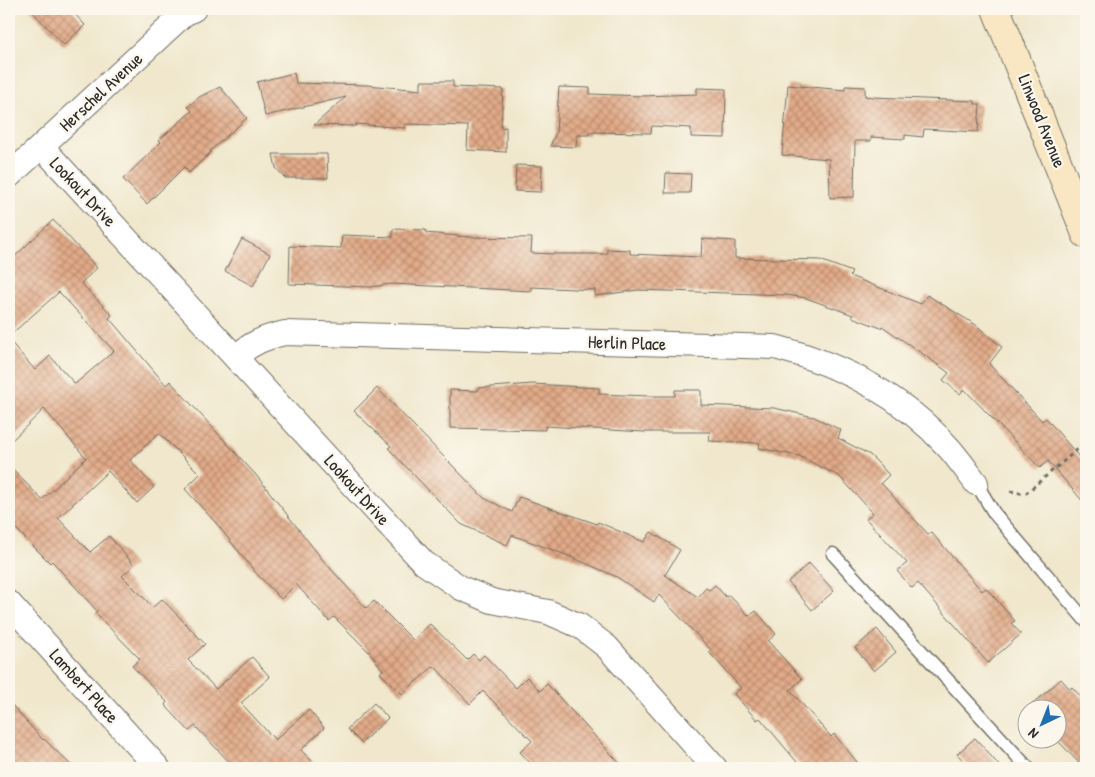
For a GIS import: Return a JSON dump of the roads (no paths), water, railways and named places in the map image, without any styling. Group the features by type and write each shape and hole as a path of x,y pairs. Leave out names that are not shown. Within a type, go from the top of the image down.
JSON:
{"main road":[{"name":"Linwood Avenue","path":"996,9 1084,216"}],"street":[{"name":"Herschel Avenue","path":"9,176 184,14 194,9"},
{"name":"Lookout Drive","path":"42,147 428,566 461,588 492,601 548,612 580,626 607,647 715,768"},
{"name":"Herlin Place","path":"236,356 245,348 267,337 285,332 775,347 842,370 884,393 913,414 948,446 976,483"},
{"name":"Lambert Place","path":"9,604 158,768"}],"lane":[{"path":"976,483 994,513 1086,621"},
{"path":"833,554 1028,768"}]}
